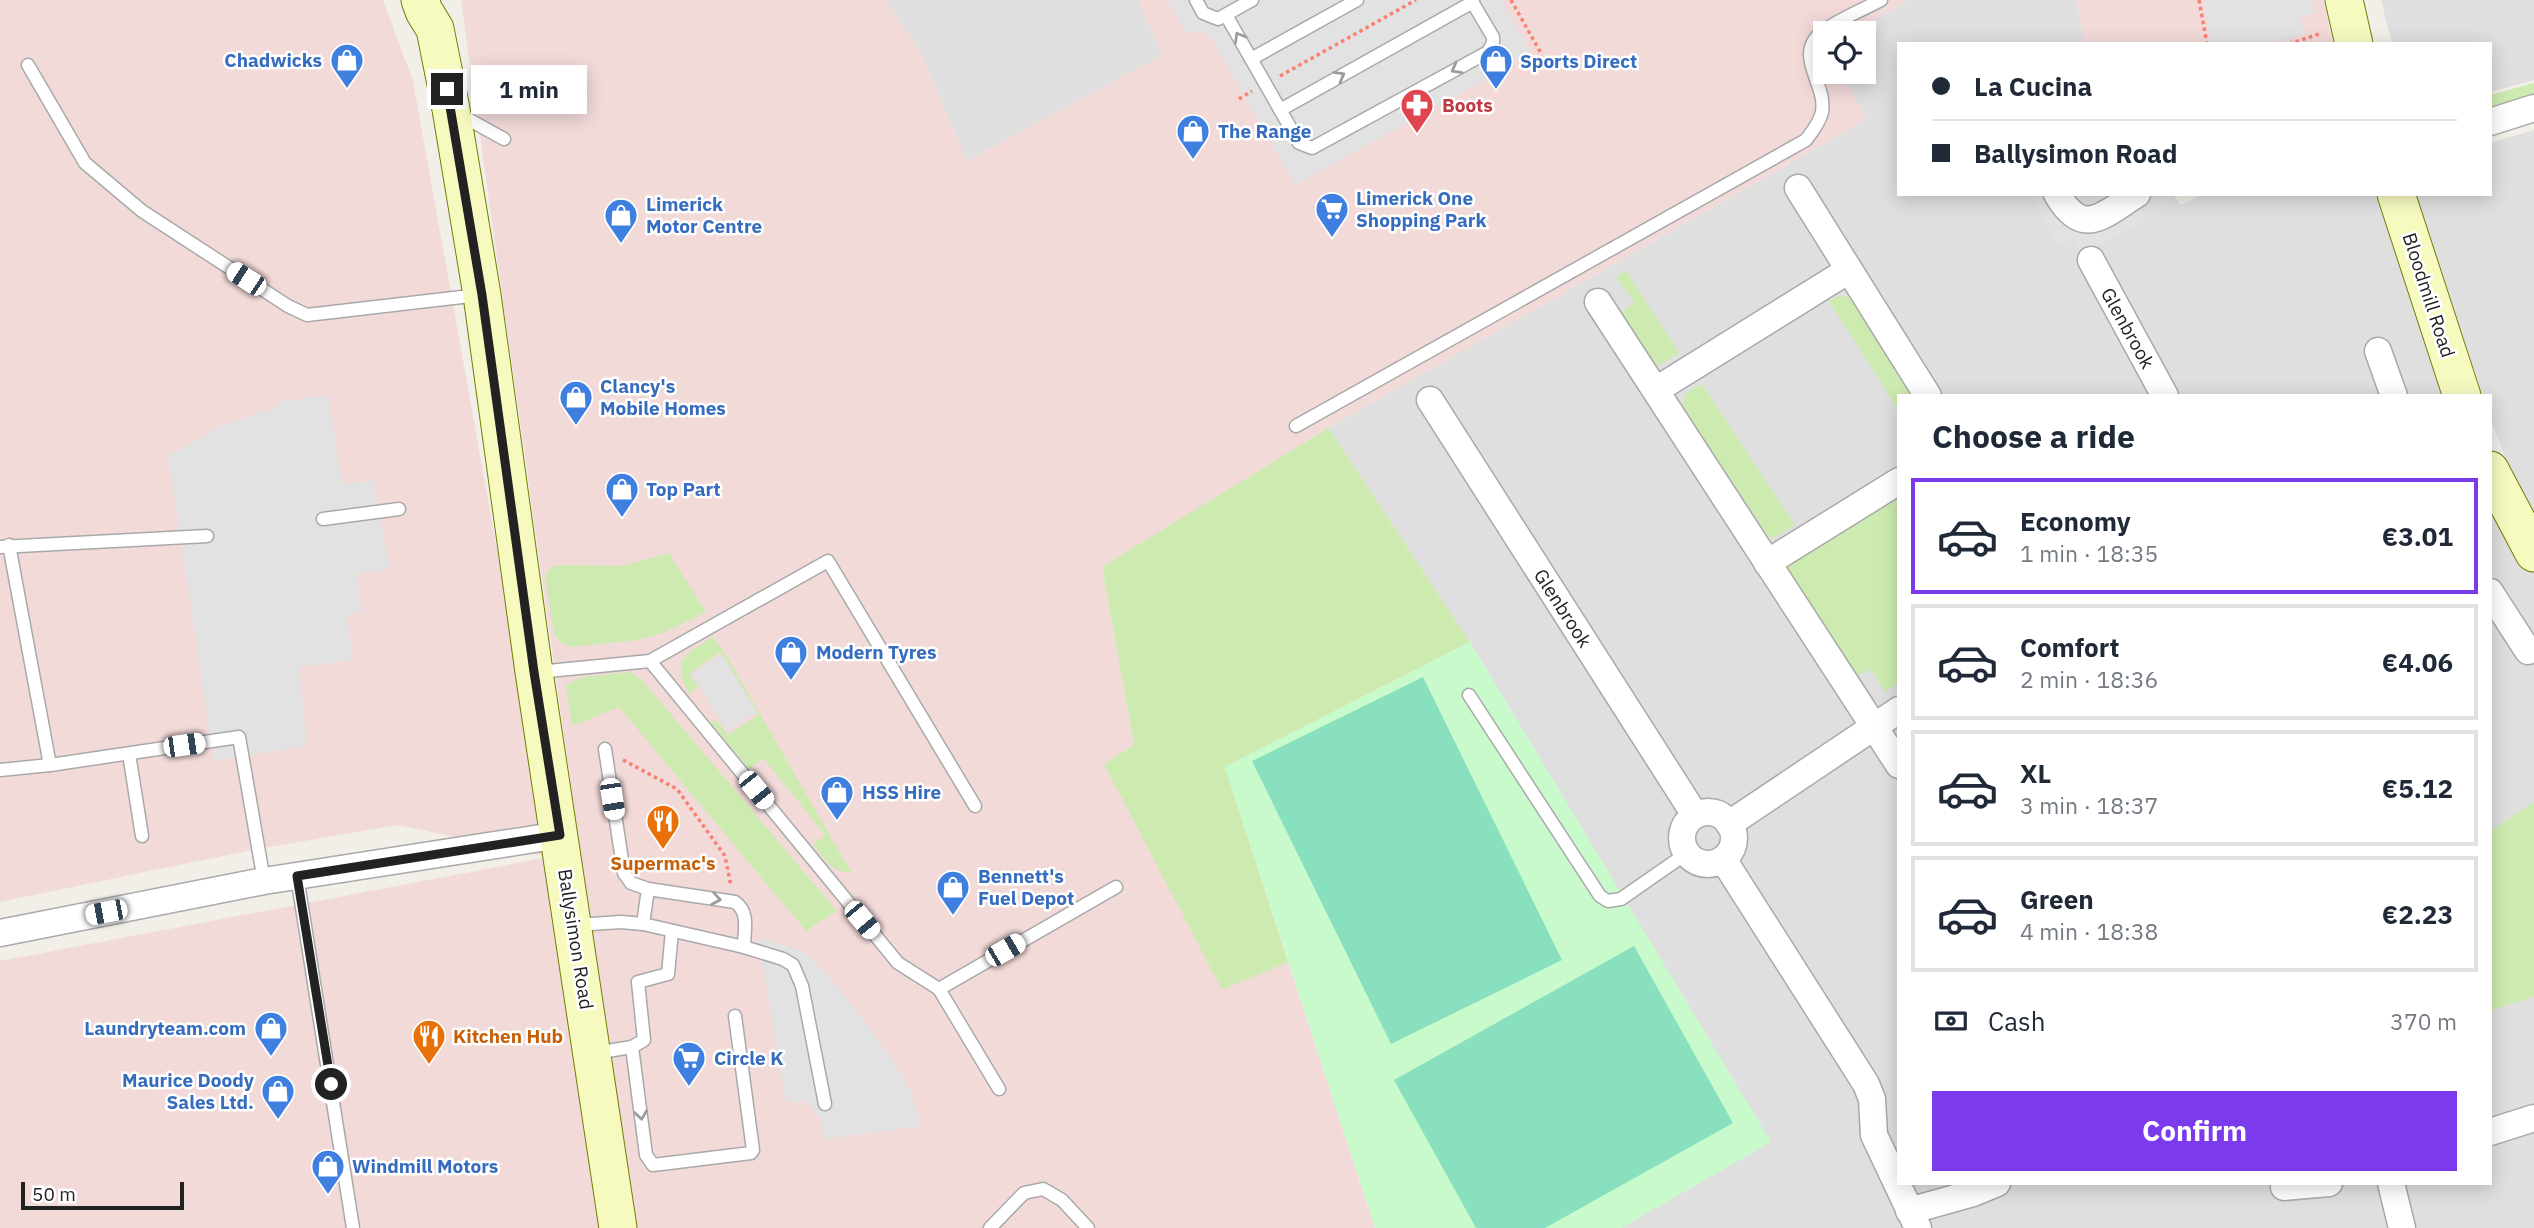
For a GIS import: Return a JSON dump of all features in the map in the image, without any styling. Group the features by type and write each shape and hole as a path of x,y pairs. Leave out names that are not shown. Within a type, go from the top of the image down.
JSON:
{"main road":[{"name":"Ballysimon Road","path":"432,10 482,295 534,672 618,1228"},
{"name":"Bloodmill Road","path":"2397,196 2461,394"},
{"path":"2492,474 2534,553"}],"street":[{"path":"2492,121 2534,108"},
{"path":"1798,188 1927,394"},
{"path":"2058,196 2074,217 2087,221 2098,218 2134,196"},
{"name":"Glenbrook","path":"2091,260 2164,394"},
{"path":"1656,390 1849,270"},
{"path":"1598,302 1897,762"},
{"path":"2378,351 2393,394"},
{"name":"Glenbrook","path":"1430,400 1695,815"},
{"path":"1767,563 1897,482"},
{"path":"2492,595 2528,651"},
{"path":"1729,824 1897,711"},
{"path":"1708,812 1716,814 1729,824 1733,831 1732,846 1723,859 1708,864 1692,859 1687,853 1682,838 1684,830 1695,815 1708,812"},
{"path":"0,933 264,881 560,835"},
{"path":"1723,859 1866,1084 1872,1099 1874,1135 1897,1183"},
{"path":"2492,1131 2534,1118"},
{"path":"1898,1185 1914,1219 1992,1185"},
{"path":"2284,1186 2299,1185"},
{"path":"2391,1185 2402,1228"}],"lane":[{"path":"1196,0 1203,13 1218,19 1252,0"},
{"path":"1251,59 1357,0"},
{"path":"1296,426 1806,140 1822,113 1822,99 1808,57 1813,42 1823,32 1881,0"},
{"path":"1226,15 1266,84 1280,110 1299,143 1312,148 1488,52 1493,37 1472,1 1280,110"},
{"path":"28,65 85,163 142,211 288,306 307,315 482,295"},
{"path":"451,109 504,139"},
{"path":"323,519 399,509"},
{"path":"50,765 4,546 207,536"},
{"path":"534,672 650,661 828,561 975,806"},
{"path":"650,661 898,963 939,989 999,1089"},
{"path":"1469,695 1600,896 1608,901 1621,899 1687,853"},
{"path":"0,770 239,737 264,881"},
{"path":"604,750 624,873 631,883 648,889 735,902 745,914 744,947"},
{"path":"129,754 142,836"},
{"path":"297,876 353,1228"},
{"path":"939,989 1116,887"},
{"path":"643,924 648,889"},
{"path":"572,925 621,922 643,924 744,947 783,959 793,965 798,974 825,1104"},
{"path":"593,1053 632,1048 644,1040 638,982 668,974 672,931"},
{"path":"632,1048 646,1155 653,1165 751,1153 753,1150 734,1016"},
{"path":"989,1228 1024,1194 1043,1189 1062,1200 1088,1228"}],"path":[{"path":"1239,99 1416,0"},
{"path":"1511,0 1542,55"},
{"path":"2199,0 2207,42"},
{"path":"2296,42 2345,32"},
{"path":"604,750 677,789 725,856 735,902"}],"shaded area":[{"path":"0,0 383,0 413,81 552,857 602,1228 0,1228 0,961 549,857 398,825 252,850 0,902"},
{"path":"461,0 885,0 921,52 967,161 1162,55 1138,0 1909,0 1872,21 1813,21 1813,84 1847,84 1867,119 1328,428 1102,568 1134,745 1105,764 1222,989 1288,962 1375,1228 633,1228"},
{"path":"885,0 1138,0 1163,55 967,161"},
{"path":"1167,0 1501,0 1532,54 1295,185 1209,34 1185,31"},
{"path":"1909,0 2076,0 2085,42 1897,42 1897,196 2174,196 2181,205 2200,196 2376,196 2448,394 1897,394 1897,1185 2492,1185 2492,1010 2534,996 2534,1228 1621,1228 1770,1142 1470,642 1328,428 1867,119 1847,84 1876,84 1876,21 1872,21"},
{"path":"2076,0 2323,0 2333,42 2085,42"},
{"path":"2203,0 2312,0 2315,13 2300,16 2305,34 2274,42 2211,42"},
{"path":"2381,0 2534,0 2534,80 2492,91 2492,42 2392,42"},
{"path":"2534,130 2534,518 2522,497 2492,424 2492,394 2483,394 2416,196 2492,196 2492,142"},
{"path":"2030,196 2171,196 2175,203 2082,254 2073,239 2060,247"},
{"path":"328,395 342,484 373,481 390,569 356,574 362,611 347,614 353,660 299,667 307,746 214,760 168,456 223,425 260,412 275,410 278,402"},
{"path":"2492,494 2534,574 2534,802 2492,830"},
{"path":"722,655 757,712 727,731 691,673"},
{"path":"758,938 797,949 810,956 856,1010 895,1064 911,1093 922,1126 824,1139 821,1119 806,1102 786,1102"}],"green space":[{"path":"2534,83 2534,94 2492,108 2492,94"},
{"path":"1626,271 1679,353 1655,368 1622,318 1621,313 1634,303 1616,277"},
{"path":"1846,296 1856,304 1914,394 1897,394 1897,408 1829,301"},
{"path":"1702,384 1795,525 1774,538 1761,532 1682,410 1685,396"},
{"path":"1328,428 1470,642 1225,767 1288,962 1222,990 1104,764 1134,745 1102,567"},
{"path":"1897,491 1897,684 1885,692 1871,669 1857,676 1851,674 1784,572 1786,565"},
{"path":"669,553 706,612 663,633 638,640 570,647 560,642 554,634 545,577 549,569 557,565 622,566"},
{"path":"713,637 728,658 851,872 834,868 813,845 825,835 763,758 749,769 711,723 713,720 717,721 728,735 758,715 721,652 689,674 698,687 689,694 683,682 681,665 689,653"},
{"path":"1470,642 1771,1142 1621,1228 1375,1228 1225,767"},
{"path":"630,672 642,680 837,911 806,931 619,707 572,726 566,685 583,677"},
{"path":"1423,677 1562,960 1391,1044 1252,761"},
{"path":"2534,802 2534,996 2492,1010 2492,830"},
{"path":"1634,946 1733,1123 1545,1228 1476,1228 1394,1080"}],"place":[{"name":"Chadwicks","path":"347,90"},
{"name":"Sports Direct","path":"1496,91"},
{"name":"Boots","path":"1417,135"},
{"name":"The Range","path":"1193,161"},
{"name":"Limerick One Shopping Park","path":"1332,239"},
{"name":"Limerick Motor Centre","path":"621,245"},
{"name":"Clancy's Mobile Homes","path":"576,427"},
{"name":"Top Part","path":"622,519"},
{"name":"Modern Tyres","path":"791,682"},
{"name":"HSS Hire","path":"837,822"},
{"name":"Supermac's","path":"663,851"},
{"name":"Bennett's Fuel Depot","path":"953,917"},
{"name":"Laundryteam.com","path":"271,1058"},
{"name":"Kitchen Hub","path":"429,1066"},
{"name":"Circle K","path":"689,1088"},
{"name":"Maurice Doody Sales Ltd.","path":"278,1121"},
{"name":"Windmill Motors","path":"328,1196"}],"route":[{"path":"331,1084 297,876 560,835 534,672 482,295 447,89"}]}
